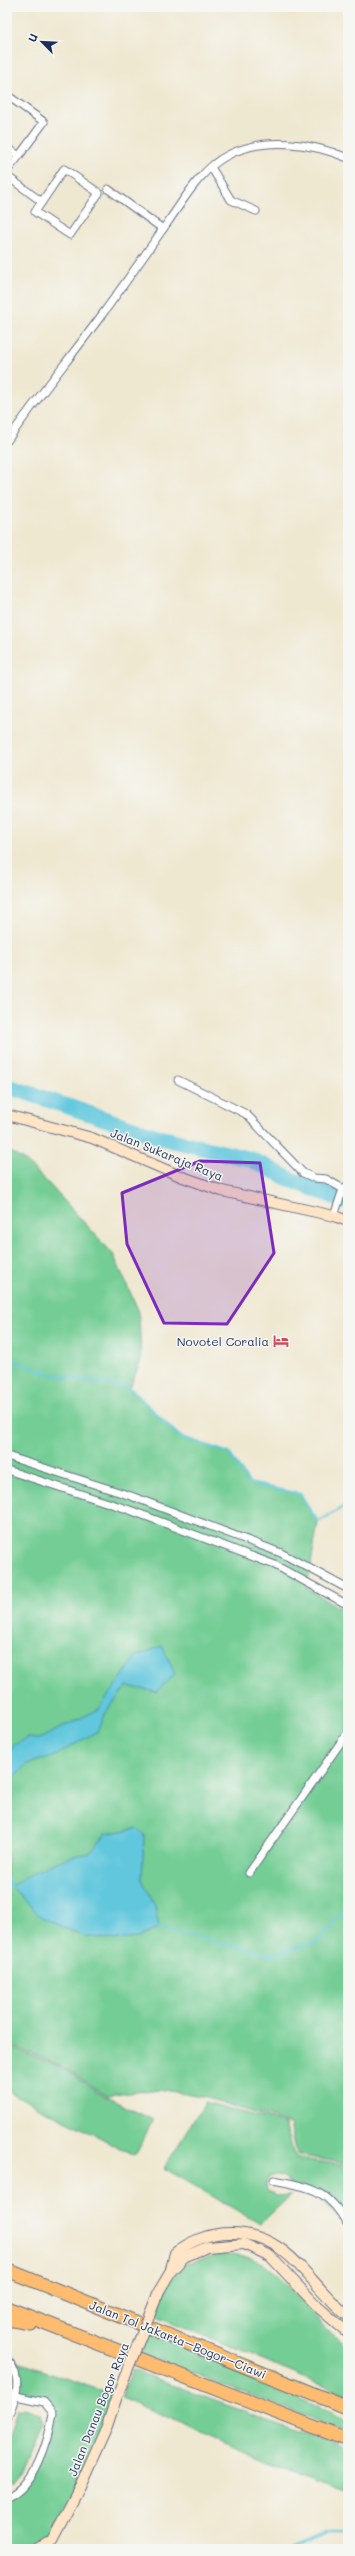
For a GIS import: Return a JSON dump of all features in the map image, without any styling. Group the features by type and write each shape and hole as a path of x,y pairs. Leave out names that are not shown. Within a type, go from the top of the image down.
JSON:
{"highway":[{"path":"7,2263 52,2289"},
{"name":"Jalan Tol Jakarta–Bogor–Ciawi","path":"7,2270 348,2408"},
{"path":"7,2308 348,2440"},
{"path":"7,2319 61,2329"}],"street":[{"path":"7,95 44,122 7,170"},
{"path":"7,441 102,315 188,193 211,167 236,151 272,144 295,144 317,148 348,158"},
{"path":"7,147 19,156"},
{"path":"211,167 231,200 256,211"},
{"path":"64,169 99,193 70,235 35,212 42,202 64,169"},
{"path":"7,176 42,202"},
{"path":"108,189 163,229"},
{"path":"178,1080 246,1114 302,1173 314,1178 326,1179 344,1189 335,1212"},
{"name":"Jalan Sukaraja Raya","path":"7,1115 92,1138 180,1176 222,1191 335,1212 348,1221"},
{"path":"7,1456 131,1496 281,1553 348,1589"},
{"path":"7,1470 127,1509 275,1565 348,1605"},
{"path":"275,1565 281,1553"},
{"path":"249,1873 348,1732"},
{"path":"274,2180 305,2187 323,2194 331,2199 348,2224"},
{"name":"Jalan Danau Bogor Raya","path":"171,2271 175,2253 189,2243 223,2233 244,2233 257,2236 282,2248 348,2316"},
{"name":"Jalan Danau Bogor Raya","path":"37,2549 52,2539 80,2486 159,2291 171,2271 184,2257 207,2247 227,2244 252,2246 270,2256 282,2266 318,2307 348,2333"},
{"path":"7,2359 17,2376 17,2395 7,2419"},
{"path":"7,2394 44,2402 53,2413 46,2439 32,2474 22,2488 7,2498"}],"highlighted area":[{"path":"200,1161 260,1163 274,1253 227,1324 164,1323 127,1244 122,1193"}],"green space":[{"path":"7,1150 25,1161 47,1182 113,1254 139,1312 141,1360 130,1388 179,1436 229,1453 249,1483 300,1494 318,1522 307,1588 348,1613 348,2164 297,2155 290,2124 207,2098 159,2089 107,2096 62,2066 7,2044"},
{"path":"7,2046 61,2067 106,2097 153,2120 135,2155 7,2091"},
{"path":"205,2102 285,2124 295,2158 348,2166 348,2228 322,2202 308,2193 290,2185 280,2175 271,2175 266,2181 267,2191 275,2196 291,2195 260,2224 164,2168"},
{"path":"224,2254 254,2259 266,2266 289,2287 336,2338 348,2347 348,2395 157,2316 168,2282 186,2263"},
{"path":"147,2332 348,2420 348,2432 139,2353"},
{"path":"7,2358 117,2396 61,2522 37,2549 7,2549 7,2498 32,2473 53,2413 44,2402 17,2395 16,2372"},
{"path":"133,2370 348,2451 348,2491 271,2462 121,2397"},
{"path":"25,2408 40,2414 43,2422 22,2473 12,2485 7,2479 7,2441 17,2410"}],"water":[{"path":"162,1646 175,1674 156,1692 127,1686 106,1712 99,1730 55,1756 27,1764 13,1778 7,1791 7,1753 14,1745 28,1738 39,1739 99,1709 137,1656"},
{"path":"137,1828 144,1835 142,1879 155,1906 159,1928 138,1938 115,1940 83,1936 41,1917 11,1886 31,1874 58,1861 90,1853 105,1834"}],"waterway":[{"path":"7,1086 162,1138 250,1159 292,1180 348,1202"},
{"path":"7,1358 54,1375 130,1388 179,1436 229,1453 249,1483 300,1494 318,1522 348,1504"},
{"path":"7,1879 11,1886"},
{"path":"159,1928 271,1955 319,1941 348,1906"},
{"path":"293,2549 327,2535 348,2535"}],"place":[{"name":"Novotel Coralia","path":"281,1341"}]}
